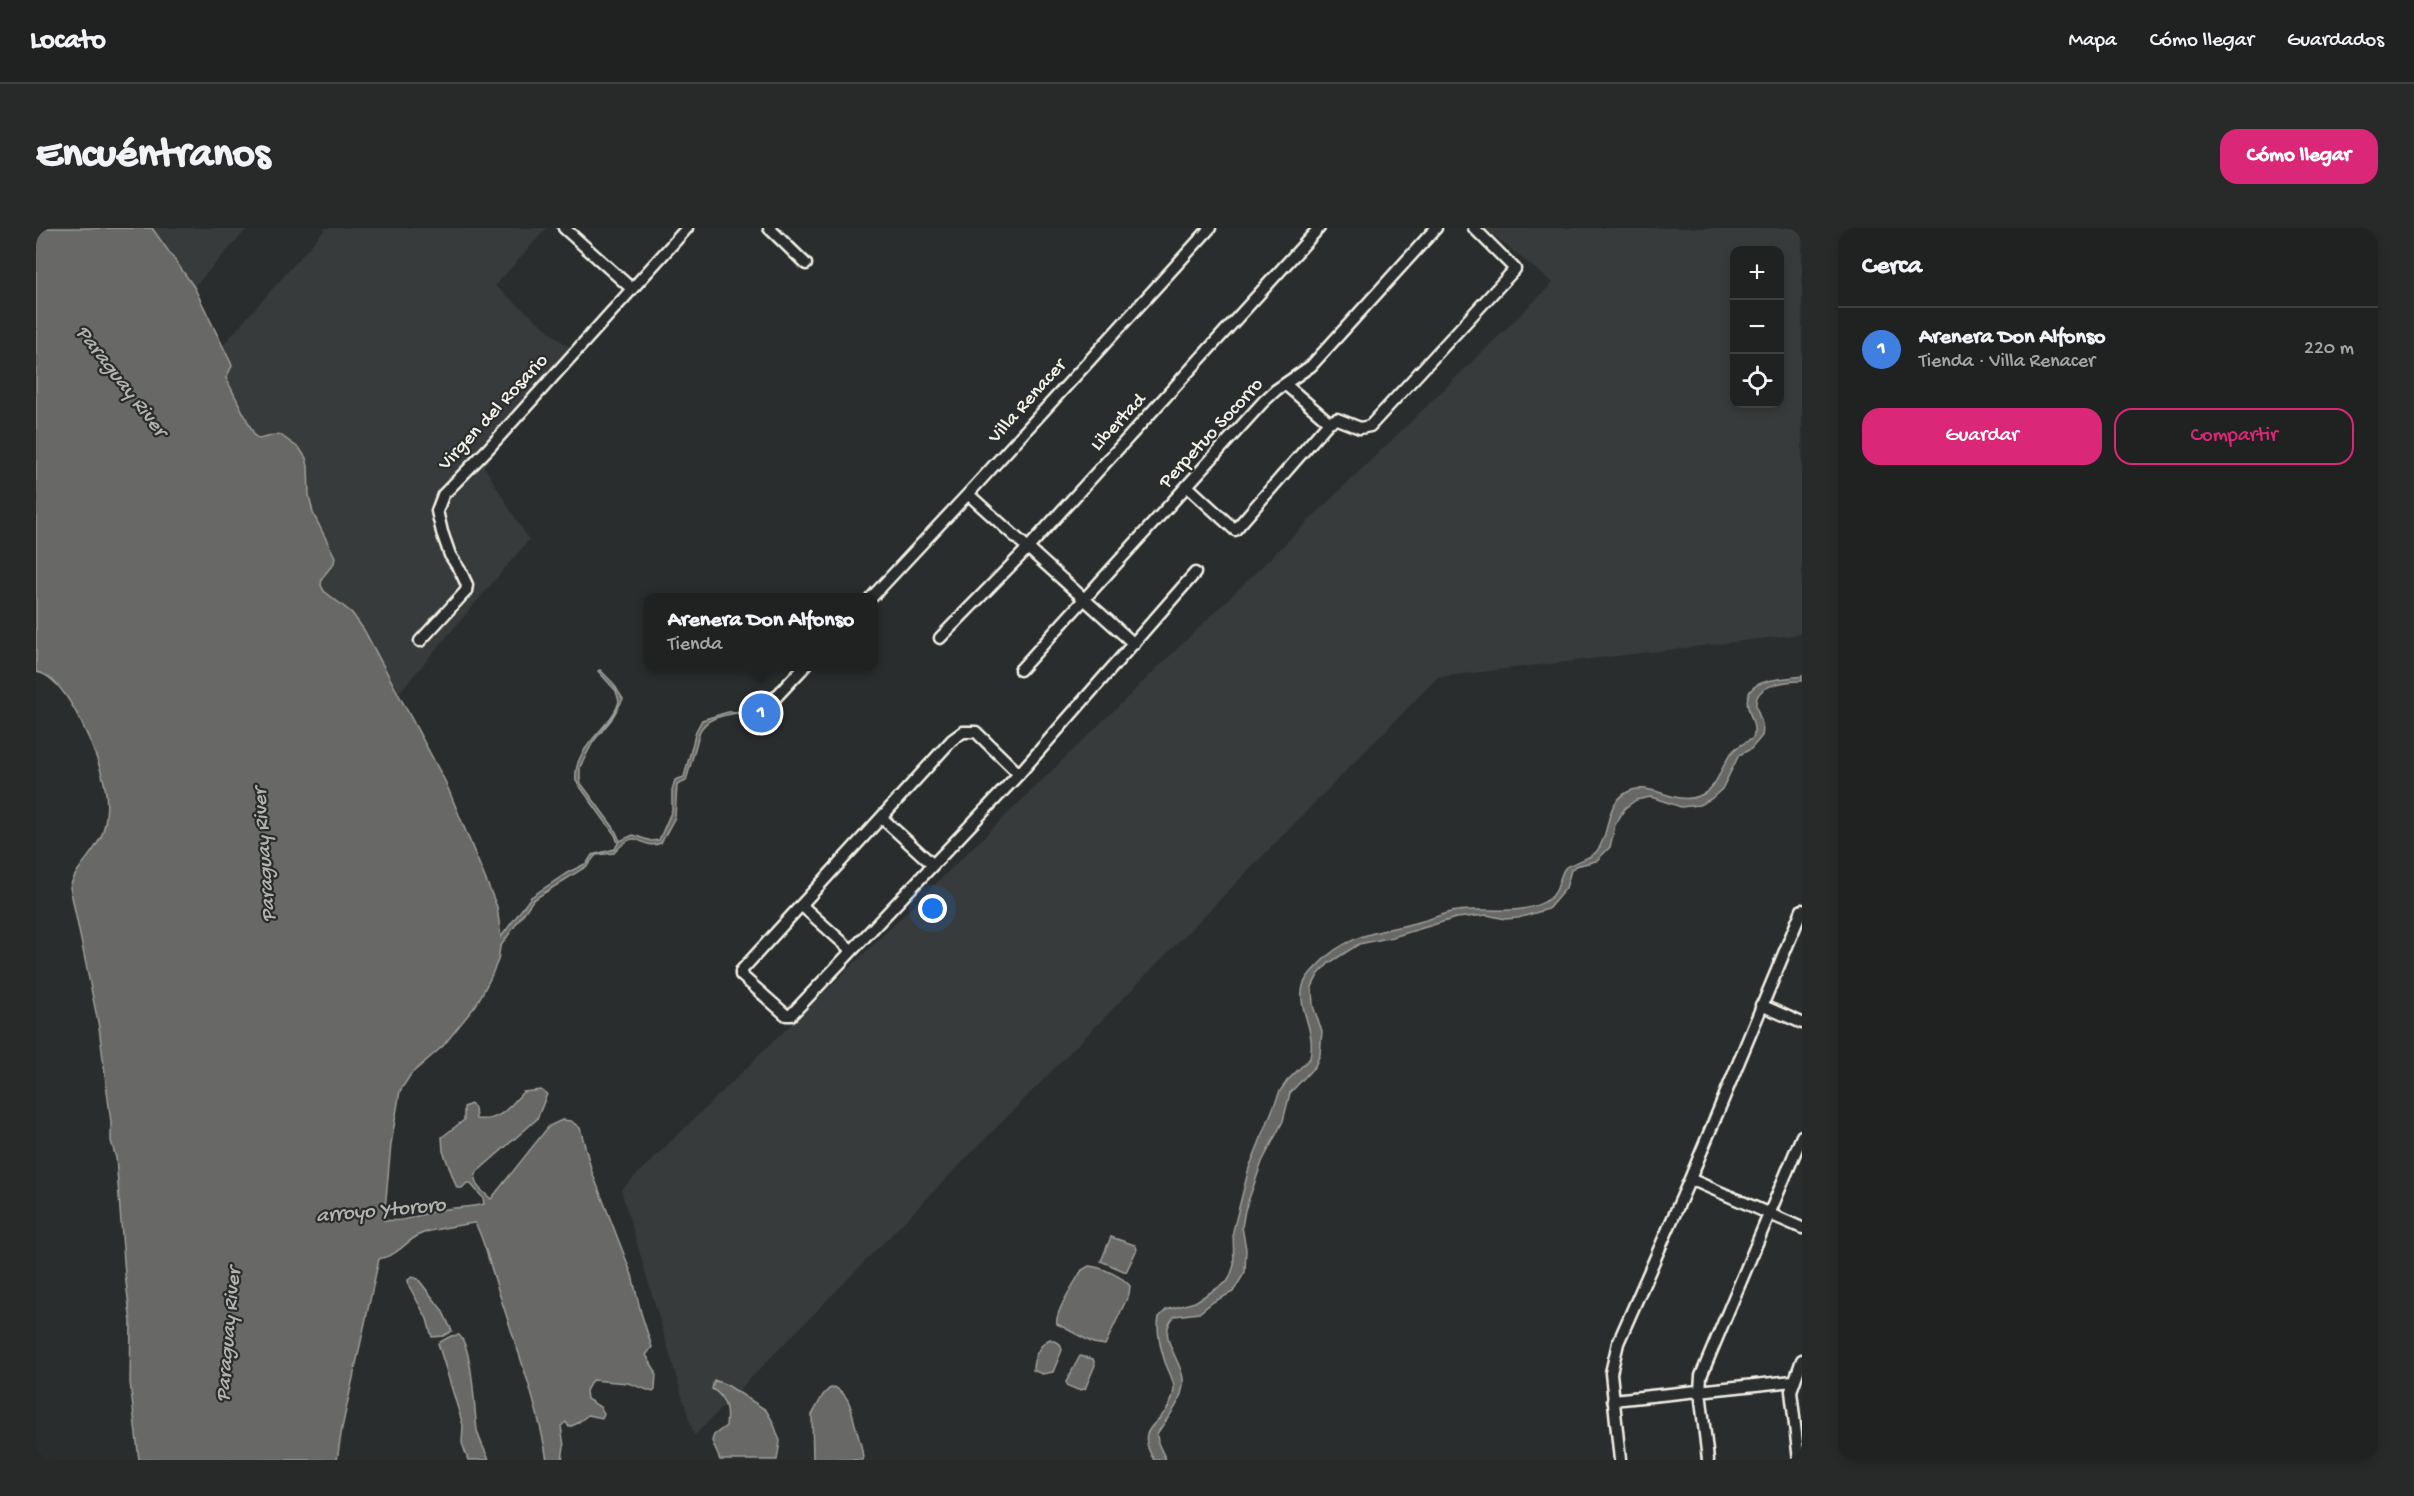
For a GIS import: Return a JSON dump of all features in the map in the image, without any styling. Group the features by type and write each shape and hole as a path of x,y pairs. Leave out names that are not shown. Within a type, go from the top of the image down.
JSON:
{"street":[{"path":"564,228 631,288"},
{"name":"Virgen del Rosario","path":"420,641 466,591 467,585 450,555 442,532 437,511 439,501 687,228"},
{"path":"769,228 806,264"},
{"name":"Villa Renacer","path":"875,593 1210,228"},
{"name":"Libertad","path":"940,638 1028,548 1319,228"},
{"name":"Perpetuo Socorro","path":"1020,670 1263,402 1311,366 1436,228"},
{"path":"1187,486 1235,530 1329,422 1337,419 1360,428 1370,426 1515,268 1474,228"},
{"path":"1286,385 1329,422"},
{"path":"968,494 1134,644"},
{"path":"1019,774 976,732 963,732 952,740 801,905 741,971 741,975 789,1016 1019,774 1195,573"},
{"path":"761,713 800,671"},
{"path":"882,818 932,864"},
{"path":"801,905 851,950"},
{"path":"1620,1460 1611,1373 1618,1343 1690,1179 1802,910"},
{"path":"1761,1005 1802,1023"},
{"path":"1708,1460 1700,1391 1701,1376 1802,1136"},
{"path":"1690,1179 1802,1228"},
{"path":"1799,1460 1792,1403 1793,1381 1802,1360"},
{"path":"1613,1400 1793,1381"}],"shaded area":[{"path":"152,228 248,228 194,287"},
{"path":"326,228 547,228 495,286 571,349 477,455 529,540 399,693 352,613 324,591 321,584 322,578 334,563 332,550 313,513 309,495 308,466 274,433 259,439 255,436 226,377 232,366 223,345"},
{"path":"1484,228 1802,228 1802,634 1438,677 694,1436 621,1190 1553,283"}],"water":[{"path":"36,228 152,228 194,287 231,363 232,366 226,378 255,436 259,439 279,434 300,449 306,458 313,513 335,557 334,563 322,578 321,585 324,591 352,613 364,630 445,781 497,907 501,937 531,897 567,873 587,863 592,855 615,849 618,843 615,835 576,781 576,769 580,757 610,719 619,701 616,691 598,671 600,670 613,683 623,699 611,720 593,742 580,767 580,782 614,828 620,841 633,835 651,841 659,840 672,810 672,790 675,780 684,777 696,731 702,720 728,712 741,712 713,719 700,731 686,781 677,785 675,817 661,843 653,845 639,840 629,840 614,853 596,855 587,866 533,900 500,947 498,960 476,1005 443,1046 411,1074 400,1091 391,1144 384,1220 400,1220 433,1211 484,1204 483,1198 470,1183 457,1188 443,1151 442,1137 464,1120 464,1107 471,1104 475,1108 476,1119 492,1118 508,1108 523,1092 541,1090 547,1094 537,1119 477,1172 476,1184 491,1199 549,1126 562,1120 571,1121 580,1128 592,1172 632,1275 652,1347 646,1355 656,1372 653,1392 628,1383 592,1380 586,1391 587,1399 600,1407 604,1413 602,1418 588,1415 569,1427 566,1422 561,1426 564,1446 562,1460 547,1460 531,1393 475,1223 424,1233 413,1238 393,1254 379,1259 337,1460 139,1460 130,1382 131,1322 116,1158 111,1141 111,1122 99,1027 70,887 77,872 100,840 107,810 106,792 89,739 70,702 48,677 36,672"},
{"path":"1802,676 1802,681 1773,685 1760,692 1756,705 1762,724 1762,736 1751,749 1739,755 1722,789 1711,799 1699,805 1681,807 1651,797 1636,800 1625,808 1615,825 1610,847 1596,861 1576,866 1571,870 1566,888 1548,909 1518,918 1505,919 1487,915 1456,918 1393,937 1359,944 1329,963 1318,975 1312,987 1313,1006 1322,1031 1320,1054 1315,1066 1290,1093 1283,1121 1262,1162 1245,1210 1242,1227 1246,1249 1245,1272 1233,1292 1213,1302 1199,1313 1175,1316 1169,1324 1167,1332 1169,1341 1183,1376 1183,1385 1176,1406 1157,1434 1158,1443 1166,1460 1154,1460 1146,1438 1149,1430 1166,1411 1174,1389 1161,1346 1158,1329 1159,1317 1166,1310 1195,1302 1227,1282 1230,1277 1234,1265 1233,1231 1249,1168 1280,1091 1310,1058 1310,1034 1302,1000 1304,983 1309,974 1329,954 1352,940 1443,914 1469,910 1516,910 1539,905 1549,899 1553,896 1565,868 1597,851 1613,806 1624,794 1642,789 1679,798 1689,798 1706,792 1716,781 1734,750 1753,738 1754,727 1747,700 1750,691 1764,682"},
{"path":"1111,1237 1135,1245 1137,1249 1126,1272 1101,1261"},
{"path":"1089,1266 1111,1273 1130,1286 1129,1294 1105,1345 1093,1343 1057,1324 1066,1297 1082,1270"},
{"path":"412,1277 418,1279 442,1310 452,1331 443,1336 432,1337 427,1319 409,1286 408,1280"},
{"path":"459,1335 464,1342 470,1365 477,1430 489,1460 468,1460 462,1443 463,1425 438,1343 451,1336"},
{"path":"1050,1339 1060,1344 1062,1350 1053,1372 1042,1374 1033,1370 1034,1361 1037,1352"},
{"path":"1080,1356 1093,1359 1095,1365 1085,1389 1078,1390 1068,1386 1066,1382"},
{"path":"714,1380 727,1385 766,1410 780,1441 777,1460 720,1460 712,1441 714,1435 726,1426 726,1415 723,1400 712,1389"},
{"path":"834,1387 844,1394 850,1404 863,1460 813,1460 812,1415 823,1395"}],"place":[{"name":"Arenera Don Alfonso","path":"761,713"}],"water label":[{"name":"Paraguay River","path":"120,382"},
{"name":"Paraguay River","path":"266,855"},
{"name":"arroyo Ytororo","path":"381,1212"},
{"name":"Paraguay River","path":"230,1335"}]}
